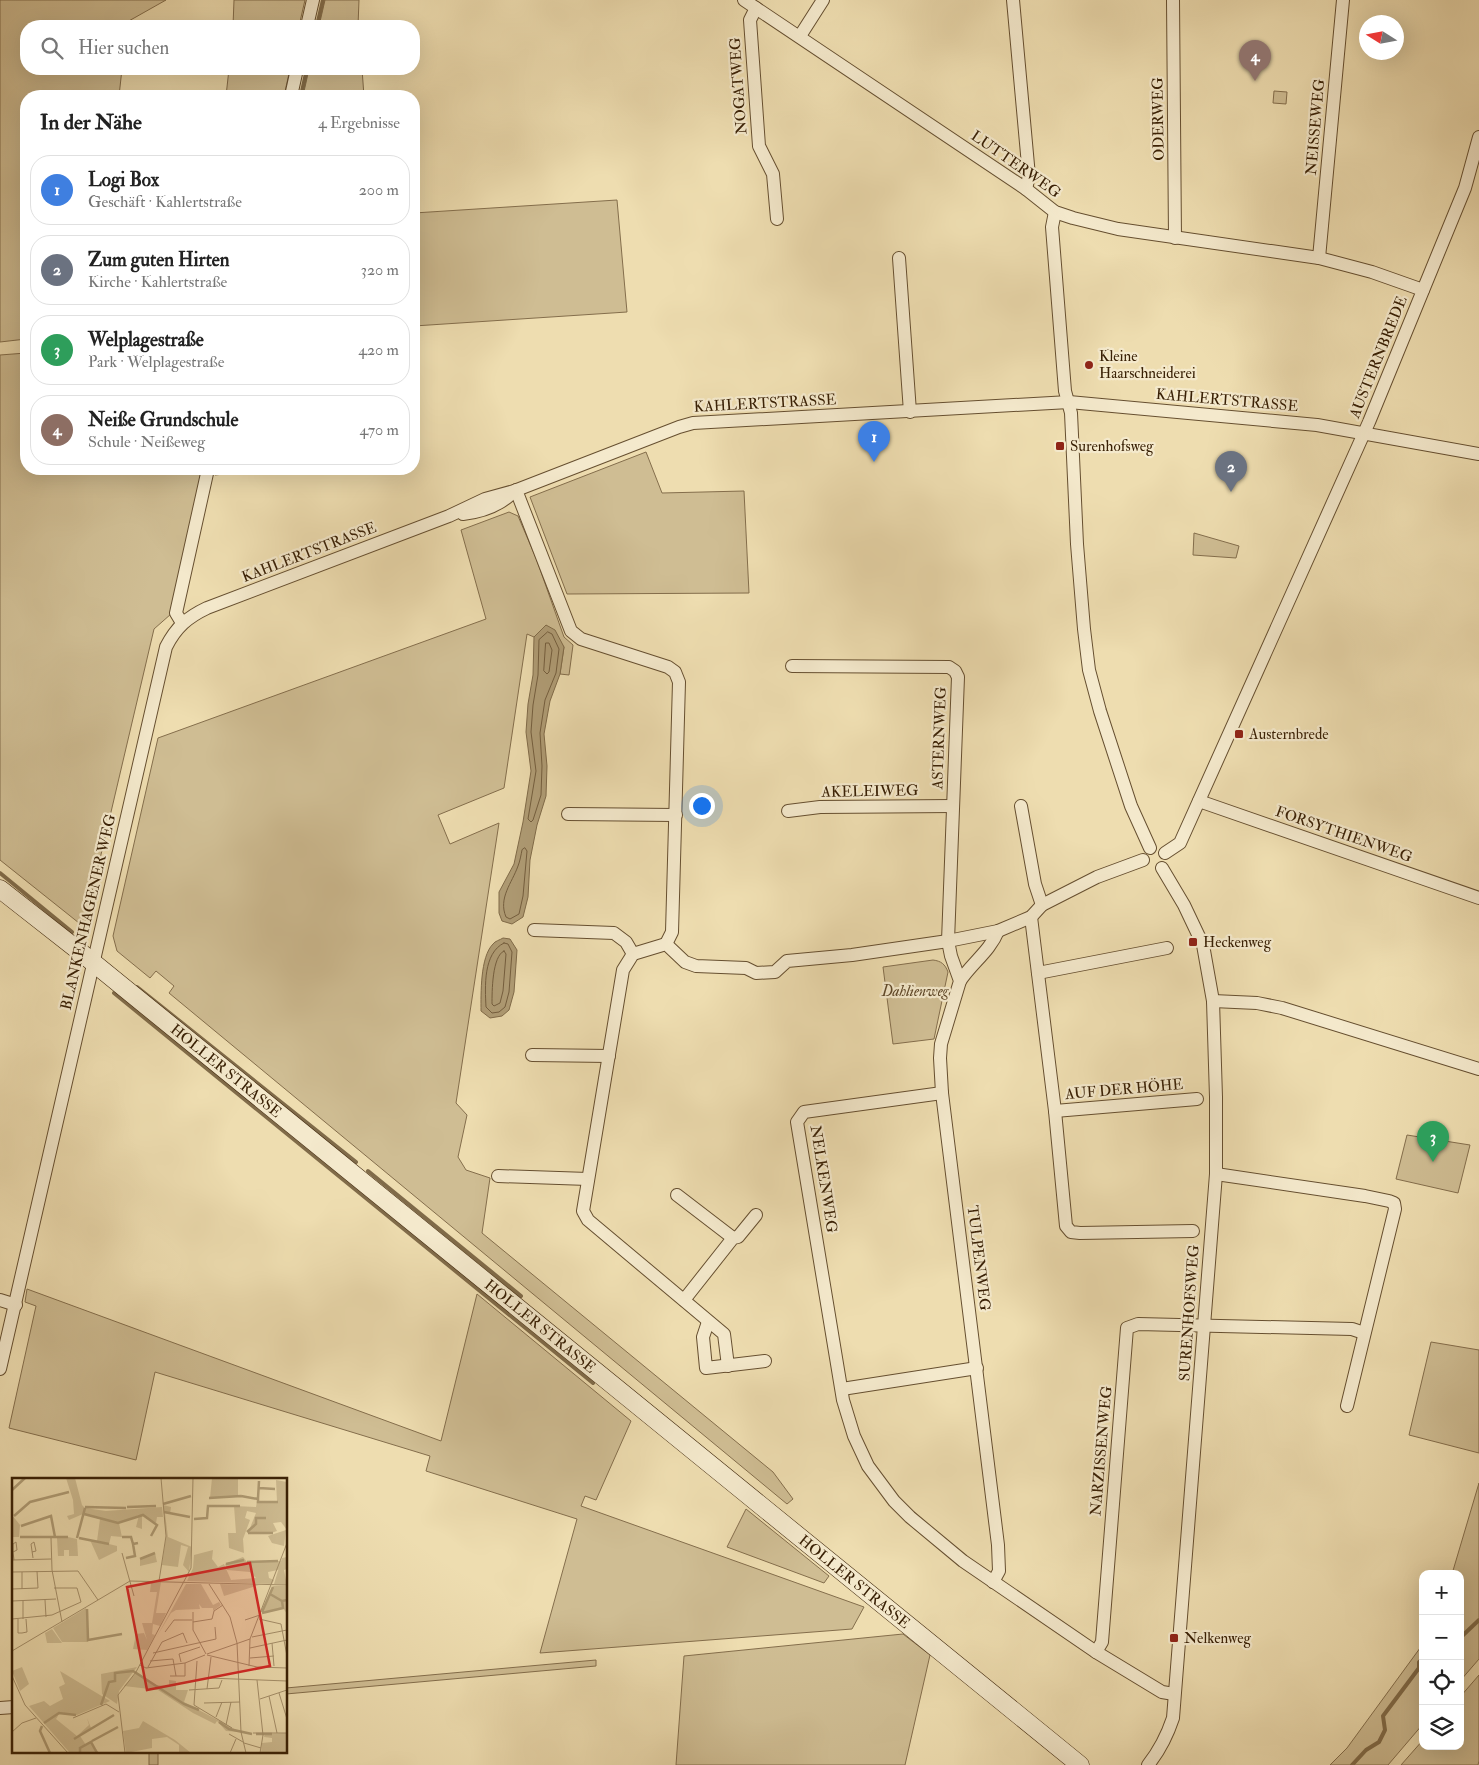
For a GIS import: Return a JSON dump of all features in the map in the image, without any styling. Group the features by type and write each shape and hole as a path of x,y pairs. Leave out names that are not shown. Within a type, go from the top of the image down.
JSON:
{"street":[{"path":"308,20 313,0"},
{"name":"LUTTERWEG","path":"744,0 1026,189 1055,212 1118,229 1319,258 1372,272 1423,290"},
{"path":"800,36 822,0"},
{"path":"1013,0 1029,176 1026,189"},
{"name":"ODERWEG","path":"1173,0 1175,238"},
{"name":"NEISSEWEG","path":"1319,258 1343,0"},
{"name":"NOGATWEG","path":"756,8 750,20 759,146 773,174 778,219"},
{"path":"292,90 296,75"},
{"name":"AUSTERNBREDE","path":"1165,852 1180,843 1364,432 1465,188 1479,137"},
{"path":"1055,212 1052,228 1065,391 1071,413 1077,551 1089,670 1100,711 1131,806 1150,848"},
{"path":"899,258 910,412"},
{"name":"KAHLERTSTRASSE","path":"182,622 207,608 449,516 489,508 504,501 515,490 679,426 693,423 1069,402 1317,425 1479,454"},
{"path":"182,622 176,613 207,475"},
{"path":"515,490 571,631 581,639 668,667 675,672 679,682 672,932 666,944 634,954 623,970 583,1211 588,1220 724,1334 728,1366"},
{"name":"BLANKENHAGENER WEG","path":"0,1369 166,646 172,634 182,622"},
{"name":"ASTERNWEG","path":"792,666 949,667 958,676 948,941"},
{"name":"FORSYTHIENWEG","path":"1199,801 1479,898"},
{"name":"AKELEIWEG","path":"788,811 820,807 953,806"},
{"path":"1021,806 1035,884 1042,905"},
{"path":"568,814 676,815"},
{"path":"1158,847 1165,852 1166,861 1162,868 1156,870 1145,866 1143,855 1150,848 1158,847"},
{"path":"666,944 685,962 696,966 746,968 756,973 775,972 787,961 852,955 948,941 998,931 1031,917 1042,905 1097,877 1143,860"},
{"name":"SURENHOFSWEG","path":"1148,1765 1167,1737 1173,1718 1216,1174 1213,1002 1203,945 1184,905 1162,868"},
{"name":"HOLLER STRASSE","path":"0,889 93,962 1080,1765"},
{"name":"AUF DER HÖHE","path":"1031,917 1055,1111 1066,1226 1071,1232 1080,1234 1193,1231"},
{"path":"534,930 614,933 626,942 634,954"},
{"path":"960,981 994,942 998,931"},
{"path":"948,941 960,981"},
{"path":"1038,973 1167,948"},
{"name":"TULPENWEG","path":"960,981 941,1044 940,1058 942,1092 998,1545 999,1571 993,1582"},
{"path":"1213,1002 1257,1003 1282,1008 1479,1069"},
{"path":"532,1055 609,1056"},
{"name":"NELKENWEG","path":"942,1092 804,1112 797,1122 842,1389 854,1436 868,1466 894,1501 963,1562 1096,1652 1162,1692 1174,1694"},
{"name":"AUF DER HÖHE","path":"1055,1111 1197,1099"},
{"path":"1216,1174 1365,1196 1394,1203 1395,1209 1347,1406"},
{"path":"498,1176 588,1179"},
{"path":"677,1195 733,1238"},
{"path":"684,1300 733,1238 738,1238 756,1215"},
{"path":"0,1300 16,1305"},
{"path":"708,1322 703,1337 706,1368 765,1361"},
{"name":"NARZISSENWEG","path":"1096,1652 1102,1642 1127,1328 1138,1324 1204,1326"},
{"path":"1204,1326 1352,1329 1364,1333"},
{"path":"842,1389 977,1368"}],"green space":[{"path":"0,0 166,0 131,20 20,20 20,75 121,75 120,90 20,90 20,340 0,342"},
{"path":"234,0 305,0 300,20 233,20"},
{"path":"325,0 359,0 358,20 320,20"},
{"path":"228,75 289,75 285,90 227,90"},
{"path":"308,75 362,75 364,90 304,90"},
{"path":"1274,91 1287,92 1286,104 1273,103"},
{"path":"617,200 627,312 420,326 420,213"},
{"path":"20,353 20,475 201,475 171,614 154,629 84,927 0,860 0,355"},
{"path":"646,452 662,493 744,491 749,593 567,594 530,497"},
{"path":"509,512 518,516 536,558 564,637 573,645 569,675 560,674 564,647 546,625 534,637 527,634 504,788 438,815 450,844 499,823 456,1103 467,1115 458,1157 466,1170 490,1178 482,1233 773,1472 793,1499 787,1504 169,993 174,986 156,971 150,978 117,951 113,936 158,738 486,619 461,530"},
{"path":"1194,533 1239,546 1236,558 1193,555"},
{"name":"Dahlienweg","path":"933,960 942,963 948,972 934,1039 893,1044 883,967"},
{"path":"1407,1135 1470,1145 1458,1193 1396,1179"},
{"path":"27,1289 441,1441 477,1294 631,1421 596,1500 585,1496 581,1506 864,1607 852,1629 540,1653 577,1519 426,1471 430,1456 155,1372 136,1460 9,1428 36,1306 25,1302"},
{"path":"1431,1342 1479,1350 1479,1453 1409,1435"},
{"path":"1479,1483 1479,1659 1464,1676 1464,1570 1453,1570"},
{"path":"746,1509 829,1576 824,1583 727,1547"},
{"path":"903,1634 930,1655 905,1765 676,1765 684,1656"},
{"path":"1419,1649 1419,1729 1388,1765 1330,1765 1347,1748"},
{"path":"596,1660 596,1666 288,1694 288,1688"},
{"path":"1479,1675 1478,1765 1401,1765 1419,1745 1419,1750 1464,1750 1464,1692"},
{"path":"149,1752 158,1752 158,1765 149,1765"}],"water":[{"path":"546,625 555,630 564,647 560,674 550,701 544,734 547,766 546,796 537,825 530,860 528,897 523,917 512,924 502,921 499,913 499,892 514,864 523,822 531,771 526,732 533,675 534,637"},
{"path":"503,938 510,939 517,950 514,992 509,1010 502,1016 490,1018 481,1011 483,966 494,943"}],"waterway":[{"path":"318,20 323,0"},
{"path":"302,90 306,75"},
{"path":"0,873 72,932"},
{"path":"137,987 356,1162"},
{"path":"114,993 593,1383"},
{"path":"368,1171 521,1296"},
{"path":"1464,1634 1479,1620"},
{"path":"1352,1765 1366,1750 1379,1742 1385,1730 1383,1716 1419,1668 1419,1662 1422,1660"}],"place":[{"name":"Neiße Grundschule","path":"1255,81"},
{"name":"Kleine Haarschneiderei","path":"1089,365"},
{"name":"Surenhofsweg","path":"1060,446"},
{"name":"Logi Box","path":"874,462"},
{"name":"Zum guten Hirten","path":"1231,492"},
{"name":"Austernbrede","path":"1239,734"},
{"name":"Heckenweg","path":"1193,942"},
{"name":"Welplagestraße","path":"1433,1162"},
{"name":"Nelkenweg","path":"1174,1638"}]}
